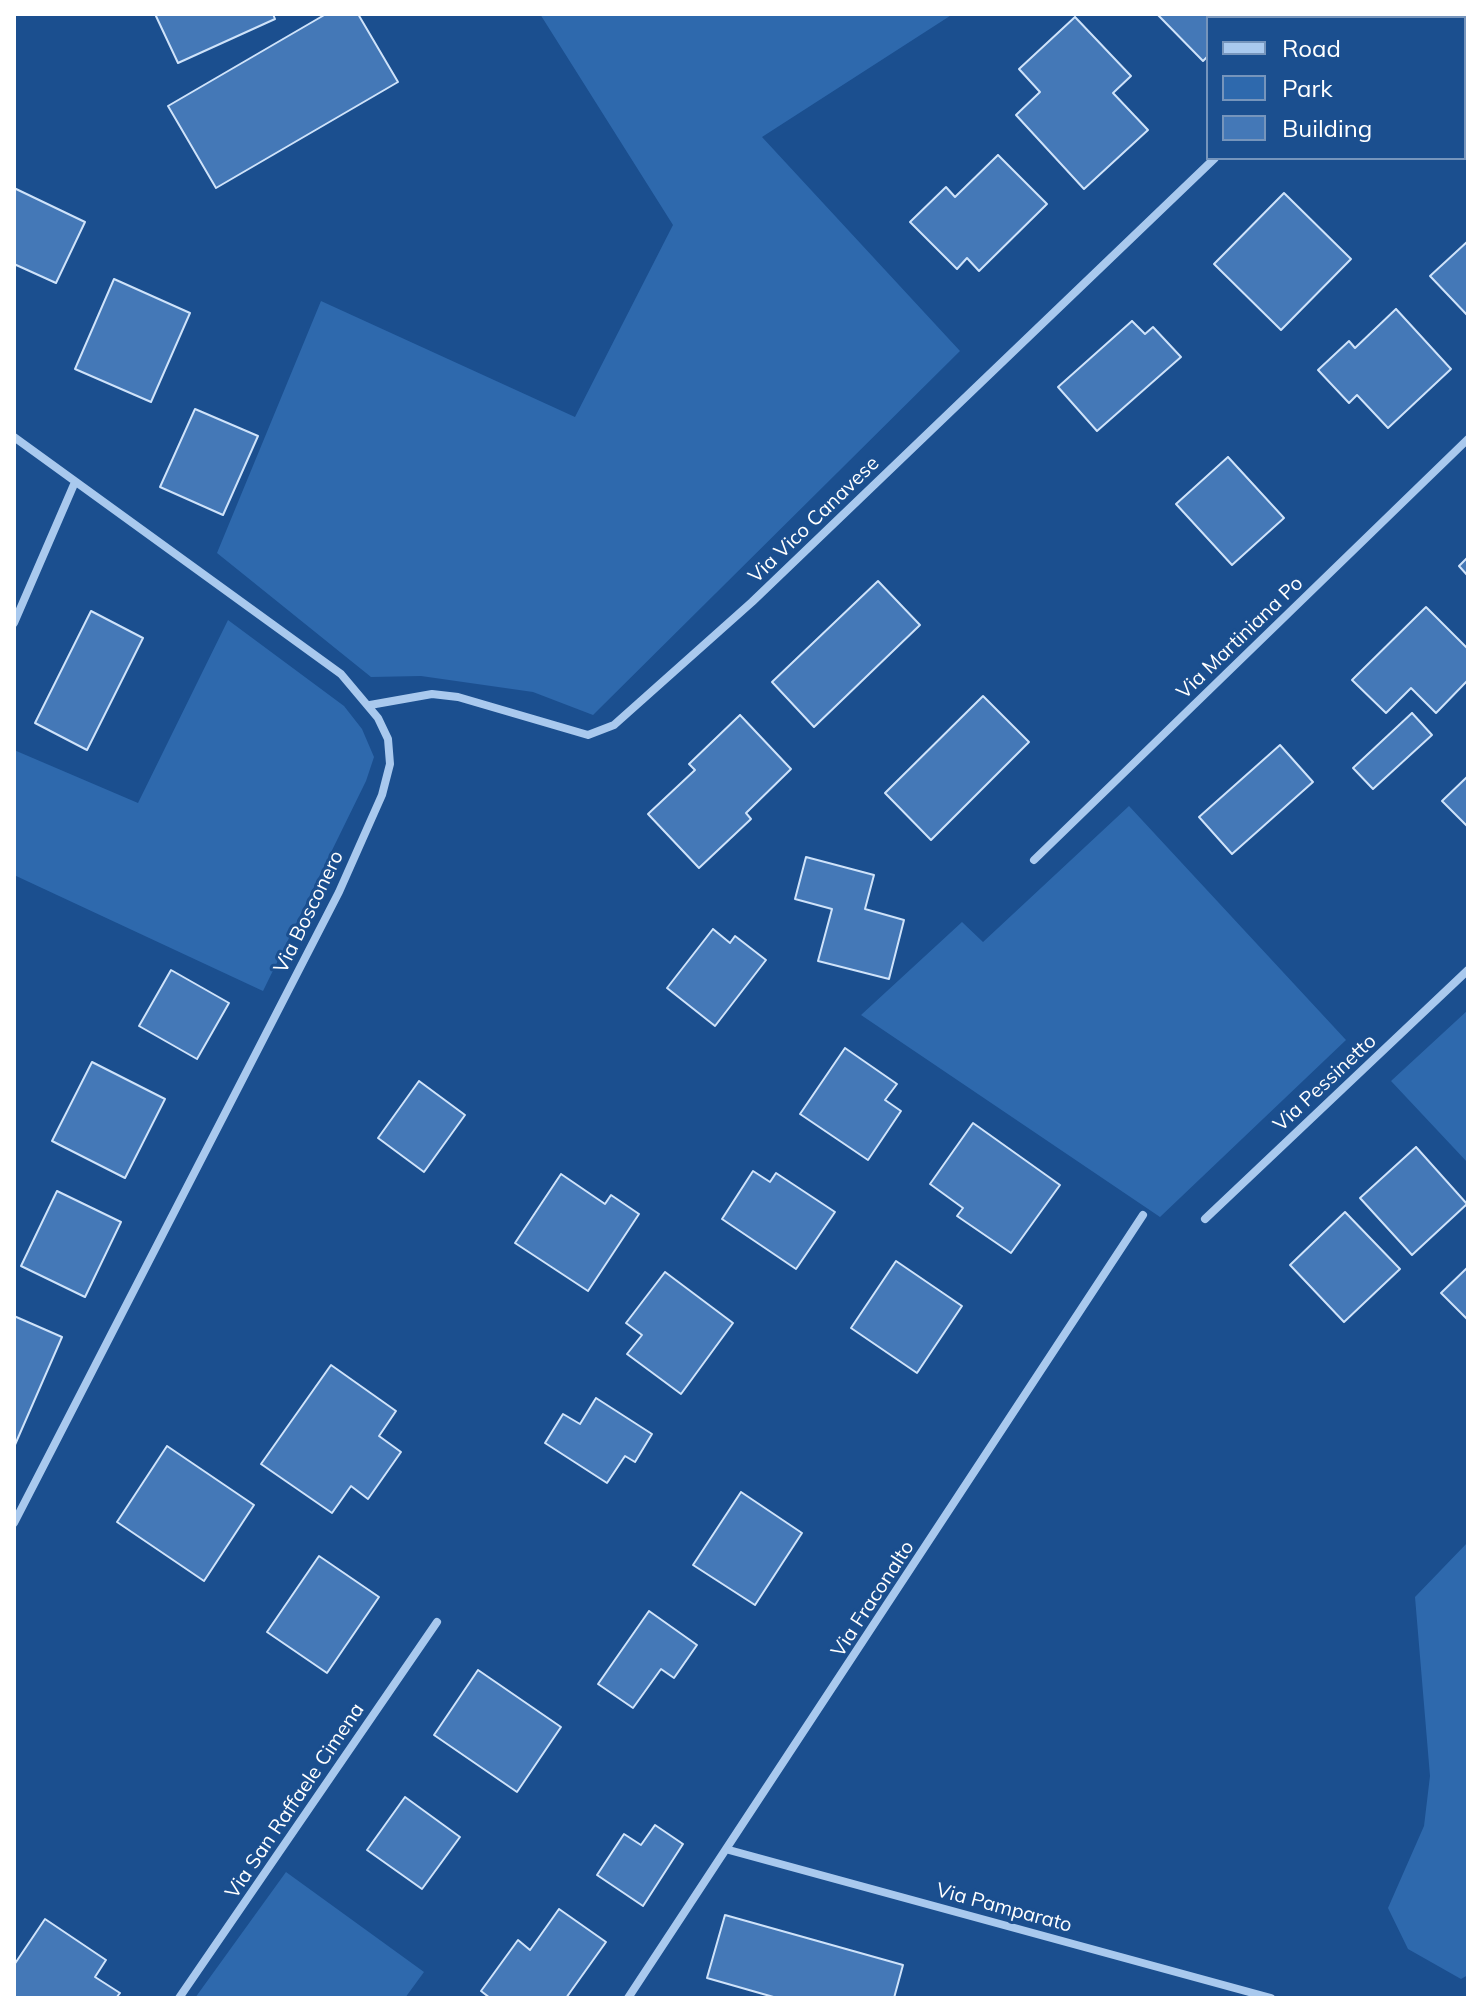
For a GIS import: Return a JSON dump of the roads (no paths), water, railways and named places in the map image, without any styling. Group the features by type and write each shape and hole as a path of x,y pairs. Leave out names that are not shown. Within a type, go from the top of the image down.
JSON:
{"street":[{"name":"Via Vico Canavese","path":"370,705 432,694 458,697 588,735 614,725 763,591 1213,160"},
{"name":"Via Bosconero","path":"14,437 341,674 370,705 384,730 390,752 382,795 339,892 14,1523"},
{"name":"Via Martiniana Po","path":"1034,860 1468,439"},
{"path":"14,623 75,482"},
{"name":"Via Pessinetto","path":"1205,1219 1468,970"},
{"name":"Via Fraconalto","path":"628,1998 729,1850 1143,1215"},
{"name":"Via San Raffaele Cimena","path":"179,1998 437,1622"},
{"name":"Via Pamparato","path":"729,1850 1271,1998"}]}
